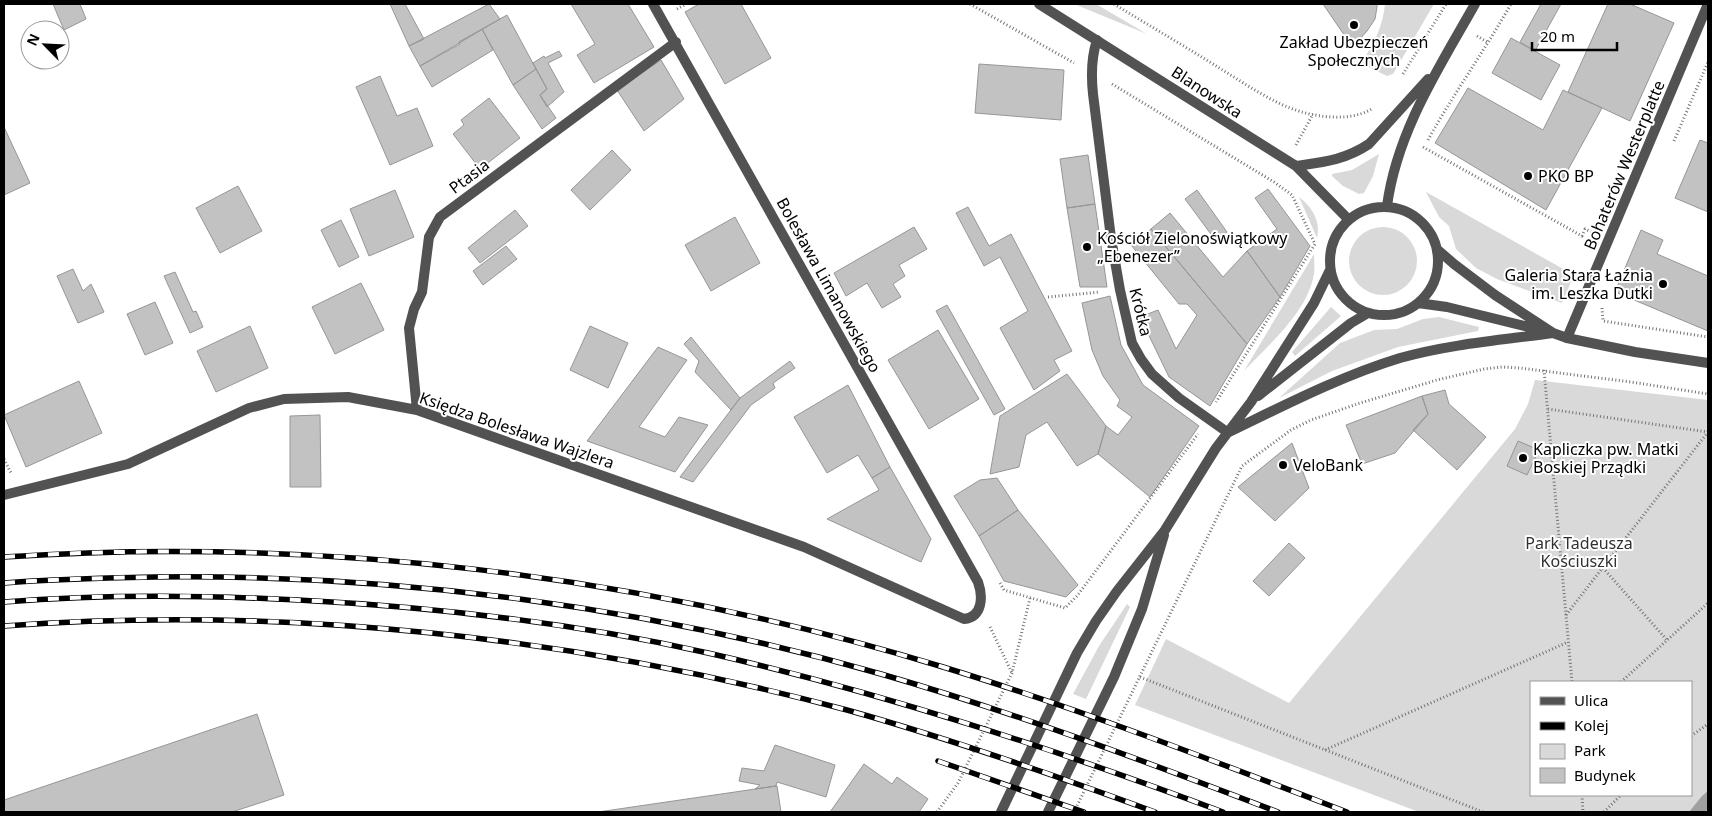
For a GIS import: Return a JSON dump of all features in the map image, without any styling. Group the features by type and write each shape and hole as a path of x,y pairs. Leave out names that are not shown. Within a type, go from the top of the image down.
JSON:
{"street":[{"name":"Bolesława Limanowskiego","path":"654,4 978,582"},
{"name":"Blanowska","path":"1039,4 1296,166 1348,219"},
{"path":"1387,206 1390,184 1399,153 1414,115 1476,4"},
{"name":"Bohaterów Westerplatte","path":"1567,338 1708,4"},
{"name":"Krótka","path":"1097,40 1091,72 1110,238 1132,343 1141,359 1159,381 1227,432"},
{"name":"Ptasia","path":"417,410 409,328 414,309 422,292 429,237 440,217 676,42"},
{"path":"1296,166 1333,161 1358,152 1369,144 1439,68"},
{"path":"1439,251 1434,283 1425,297 1418,303 1397,313 1386,315 1368,313 1355,306 1341,294 1334,283 1330,270 1332,244 1348,219 1367,209 1387,206 1405,210 1416,217 1429,230 1439,251 1454,264 1495,295 1553,333"},
{"path":"1001,812 1077,653 1096,621 1165,530 1192,484 1227,432 1251,402 1314,304 1330,270"},
{"path":"1418,303 1447,308 1567,338 1635,352 1708,362"},
{"path":"1251,402 1352,323 1368,313"},
{"path":"1227,432 1341,380 1400,358 1442,348 1553,333"},
{"name":"Księdza Bolesława Wajzlera","path":"4,495 128,464 249,408 284,399 348,397 417,410 804,547 964,620 974,616 980,606 982,595 978,582"},
{"path":"1048,812 1114,677 1142,609 1165,530"}],"path":[{"path":"970,4 1091,72 1258,172 1292,196 1314,244 1197,435 1071,602 1065,608 1004,590"},
{"path":"1114,4 1238,80 1301,112 1321,116 1352,116 1371,110 1378,103"},
{"path":"1398,81 1414,59 1446,4"},
{"path":"1511,4 1445,109 1423,148 1582,236 1584,229 1591,232"},
{"path":"1048,297 1120,290"},
{"path":"1603,321 1708,337"},
{"path":"1074,812 1242,466 1291,430 1311,420 1360,403 1437,380 1484,369 1502,367 1544,370 1708,394"},
{"path":"1544,370 1572,681"},
{"path":"1548,409 1708,432 1566,616"},
{"path":"1603,568 1667,640"},
{"path":"937,812 958,783 1012,673 1030,598"},
{"path":"1622,681 1708,603"},
{"path":"1325,750 1568,642"},
{"path":"1140,677 1483,812"},
{"path":"1692,735 1708,724"},
{"path":"1582,796 1583,812"},
{"path":"1604,812 1620,796"}],"green space":[{"path":"1075,4 1096,4 1147,34 1079,6"},
{"path":"1385,4 1434,4 1393,74 1387,76 1356,61 1364,59 1372,46 1378,33"},
{"path":"1379,154 1373,176 1364,193 1359,194 1343,186 1332,176 1332,174 1352,170"},
{"path":"1426,192 1574,275 1562,303 1497,279 1476,268 1456,249 1449,226 1439,217"},
{"path":"1299,197 1308,205 1314,215 1318,226 1317,238"},
{"path":"1376,227 1390,227 1402,232 1412,242 1417,254 1417,268 1412,280 1402,290 1390,295 1376,295 1364,290 1354,280 1349,268 1349,254 1354,242 1364,232"},
{"path":"1314,254 1314,274 1304,302 1286,327 1244,371"},
{"path":"1331,307 1341,316 1295,356 1292,352"},
{"path":"1439,317 1479,327 1478,331 1398,347 1332,371 1279,398 1340,343 1374,330 1397,329 1423,319"},
{"name":"Park Tadeusza Kościuszki","path":"1535,380 1708,400 1708,812 1419,812 1135,705 1166,639 1289,703 1515,429 1528,404"},
{"path":"1127,604 1130,607 1086,699 1073,694 1099,646"}],"shaded area":[{"path":"1708,791 1708,809 1705,812 1689,812 1702,796"}],"building":[{"path":"53,4 80,4 86,19 70,27 70,20 60,20"},
{"path":"390,4 405,4 424,39 409,46"},
{"path":"489,4 500,19 420,66 409,46"},
{"path":"571,4 628,4 654,47 594,83 577,55 595,44"},
{"path":"699,4 741,4 771,58 725,84 685,12"},
{"name":"Zakład Ubezpieczeń Społecznych","path":"1323,4 1377,4 1375,19 1360,39 1351,45"},
{"path":"1541,4 1561,4 1535,51 1520,42"},
{"path":"1608,4 1630,4 1674,23 1630,121 1568,92"},
{"path":"507,15 536,69 513,85 482,29"},
{"path":"482,29 493,50 432,87 420,66 460,44 459,42"},
{"path":"1511,38 1560,65 1541,100 1492,73"},
{"path":"559,51 562,56 548,63 564,92 547,107 540,95 547,89 533,63 544,56 545,58"},
{"path":"661,60 684,99 644,131 617,90"},
{"path":"979,64 1064,70 1061,120 975,113"},
{"path":"536,69 547,89 540,95 556,118 542,129 513,85"},
{"path":"380,76 397,116 417,108 433,146 390,165 356,87"},
{"name":"PKO BP","path":"1468,88 1543,130 1563,90 1602,108 1546,210 1435,143"},
{"path":"489,98 520,138 480,169 453,134 464,125 461,120"},
{"path":"4,127 30,183 4,195"},
{"path":"1700,140 1708,143 1708,212 1675,198"},
{"path":"612,150 631,170 590,210 571,190"},
{"path":"1088,155 1095,204 1067,208 1060,159"},
{"path":"238,186 262,231 220,253 196,208"},
{"path":"1268,189 1310,246 1280,297 1247,251 1277,229 1255,198"},
{"path":"395,190 414,237 369,256 350,209"},
{"path":"1197,190 1227,232 1216,241 1185,199"},
{"name":"Kościół Zielonoświątkowy „Ebenezer”","path":"1095,204 1107,287 1080,287 1067,208"},
{"path":"968,207 989,246 1011,234 1072,351 1054,360 1060,371 1034,390 1000,328 1028,311 1000,257 984,266 956,213"},
{"path":"515,210 528,226 480,263 468,248"},
{"path":"1170,213 1223,277 1247,251 1280,297 1247,344 1151,229"},
{"path":"735,217 760,263 711,291 685,245"},
{"path":"341,220 359,257 339,267 321,230"},
{"path":"914,227 927,249 899,265 905,276 893,284 901,297 882,308 867,283 846,296 834,273"},
{"path":"1151,229 1247,344 1210,406 1169,377 1140,317 1158,310 1176,349 1197,315 1187,304 1179,304 1131,245"},
{"name":"Galeria Stara Łaźnia im. Leszka Dutki","path":"1641,230 1663,240 1657,254 1708,276 1708,331 1615,292"},
{"path":"506,246 517,259 483,285 473,271"},
{"path":"73,269 83,291 91,284 104,312 78,323 57,276"},
{"path":"175,272 193,312 196,311 203,327 190,333 164,276"},
{"path":"361,283 384,330 335,354 312,307"},
{"path":"1110,296 1121,345 1143,385 1199,426 1150,497 1098,454 1106,426 1118,435 1132,417 1117,406 1120,400 1103,376 1092,350 1082,303"},
{"path":"155,302 173,343 145,355 127,314"},
{"path":"947,305 1005,409 994,415 936,311"},
{"path":"250,326 268,368 216,392 197,351"},
{"path":"590,326 628,343 608,388 570,370"},
{"path":"938,330 979,399 929,429 888,360"},
{"path":"691,337 740,398 731,410 695,372 699,361 684,344"},
{"path":"658,347 687,360 639,427 665,437 679,417 708,425 675,472 587,441"},
{"path":"790,361 795,368 773,383 775,388 751,405 693,482 680,477 740,398"},
{"path":"1067,374 1106,426 1098,454 1077,466 1047,422 1026,435 1019,467 990,474 1000,416"},
{"path":"79,381 102,433 26,467 4,415"},
{"path":"848,385 890,467 872,478 858,455 827,473 794,417"},
{"path":"1445,390 1449,404 1486,437 1457,470 1413,430 1428,414 1422,396"},
{"path":"1422,396 1428,414 1395,453 1362,464 1346,425"},
{"path":"320,415 321,487 290,487 290,416"},
{"name":"Kapliczka pw. Matki Boskiej Prządki","path":"1518,441 1539,450 1527,475 1507,466"},
{"name":"VeloBank","path":"1292,443 1309,488 1275,521 1238,487"},
{"path":"890,467 931,539 921,562 827,519 879,490 872,478"},
{"path":"997,478 1018,510 979,536 954,496 980,480"},
{"path":"1018,510 1078,585 1066,597 1004,581 979,536"},
{"path":"1289,543 1305,558 1269,596 1253,581"},
{"path":"257,714 284,795 232,812 4,812 4,800"},
{"path":"775,745 835,765 826,797 777,782 776,786 755,789 760,785 739,781 742,768 764,771"},
{"path":"864,764 892,784 897,777 928,799 919,812 830,812"},
{"path":"777,786 781,812 598,812"}],"railway":[{"path":"4,557 123,552 241,552 360,558 478,570 596,586 713,608 829,635 994,683 1146,736 1347,812"},
{"path":"4,583 155,577 338,581 521,599 612,613 703,630 792,650 881,674 1031,722 1278,812"},
{"path":"4,602 151,596 298,600 453,612 607,633 708,653 904,704 1096,766 1223,812"},
{"path":"4,626 110,621 216,620 323,624 429,633 535,646 640,663 744,685 847,710 1002,758 1155,812"},
{"path":"938,761 1084,812"}],"place":[{"name":"Zakład Ubezpieczeń Społecznych","path":"1354,25"},
{"name":"PKO BP","path":"1528,176"},
{"name":"Kościół Zielonoświątkowy „Ebenezer”","path":"1087,247"},
{"name":"Galeria Stara Łaźnia im. Leszka Dutki","path":"1663,284"},
{"name":"Kapliczka pw. Matki Boskiej Prządki","path":"1523,458"},
{"name":"VeloBank","path":"1283,465"}]}
